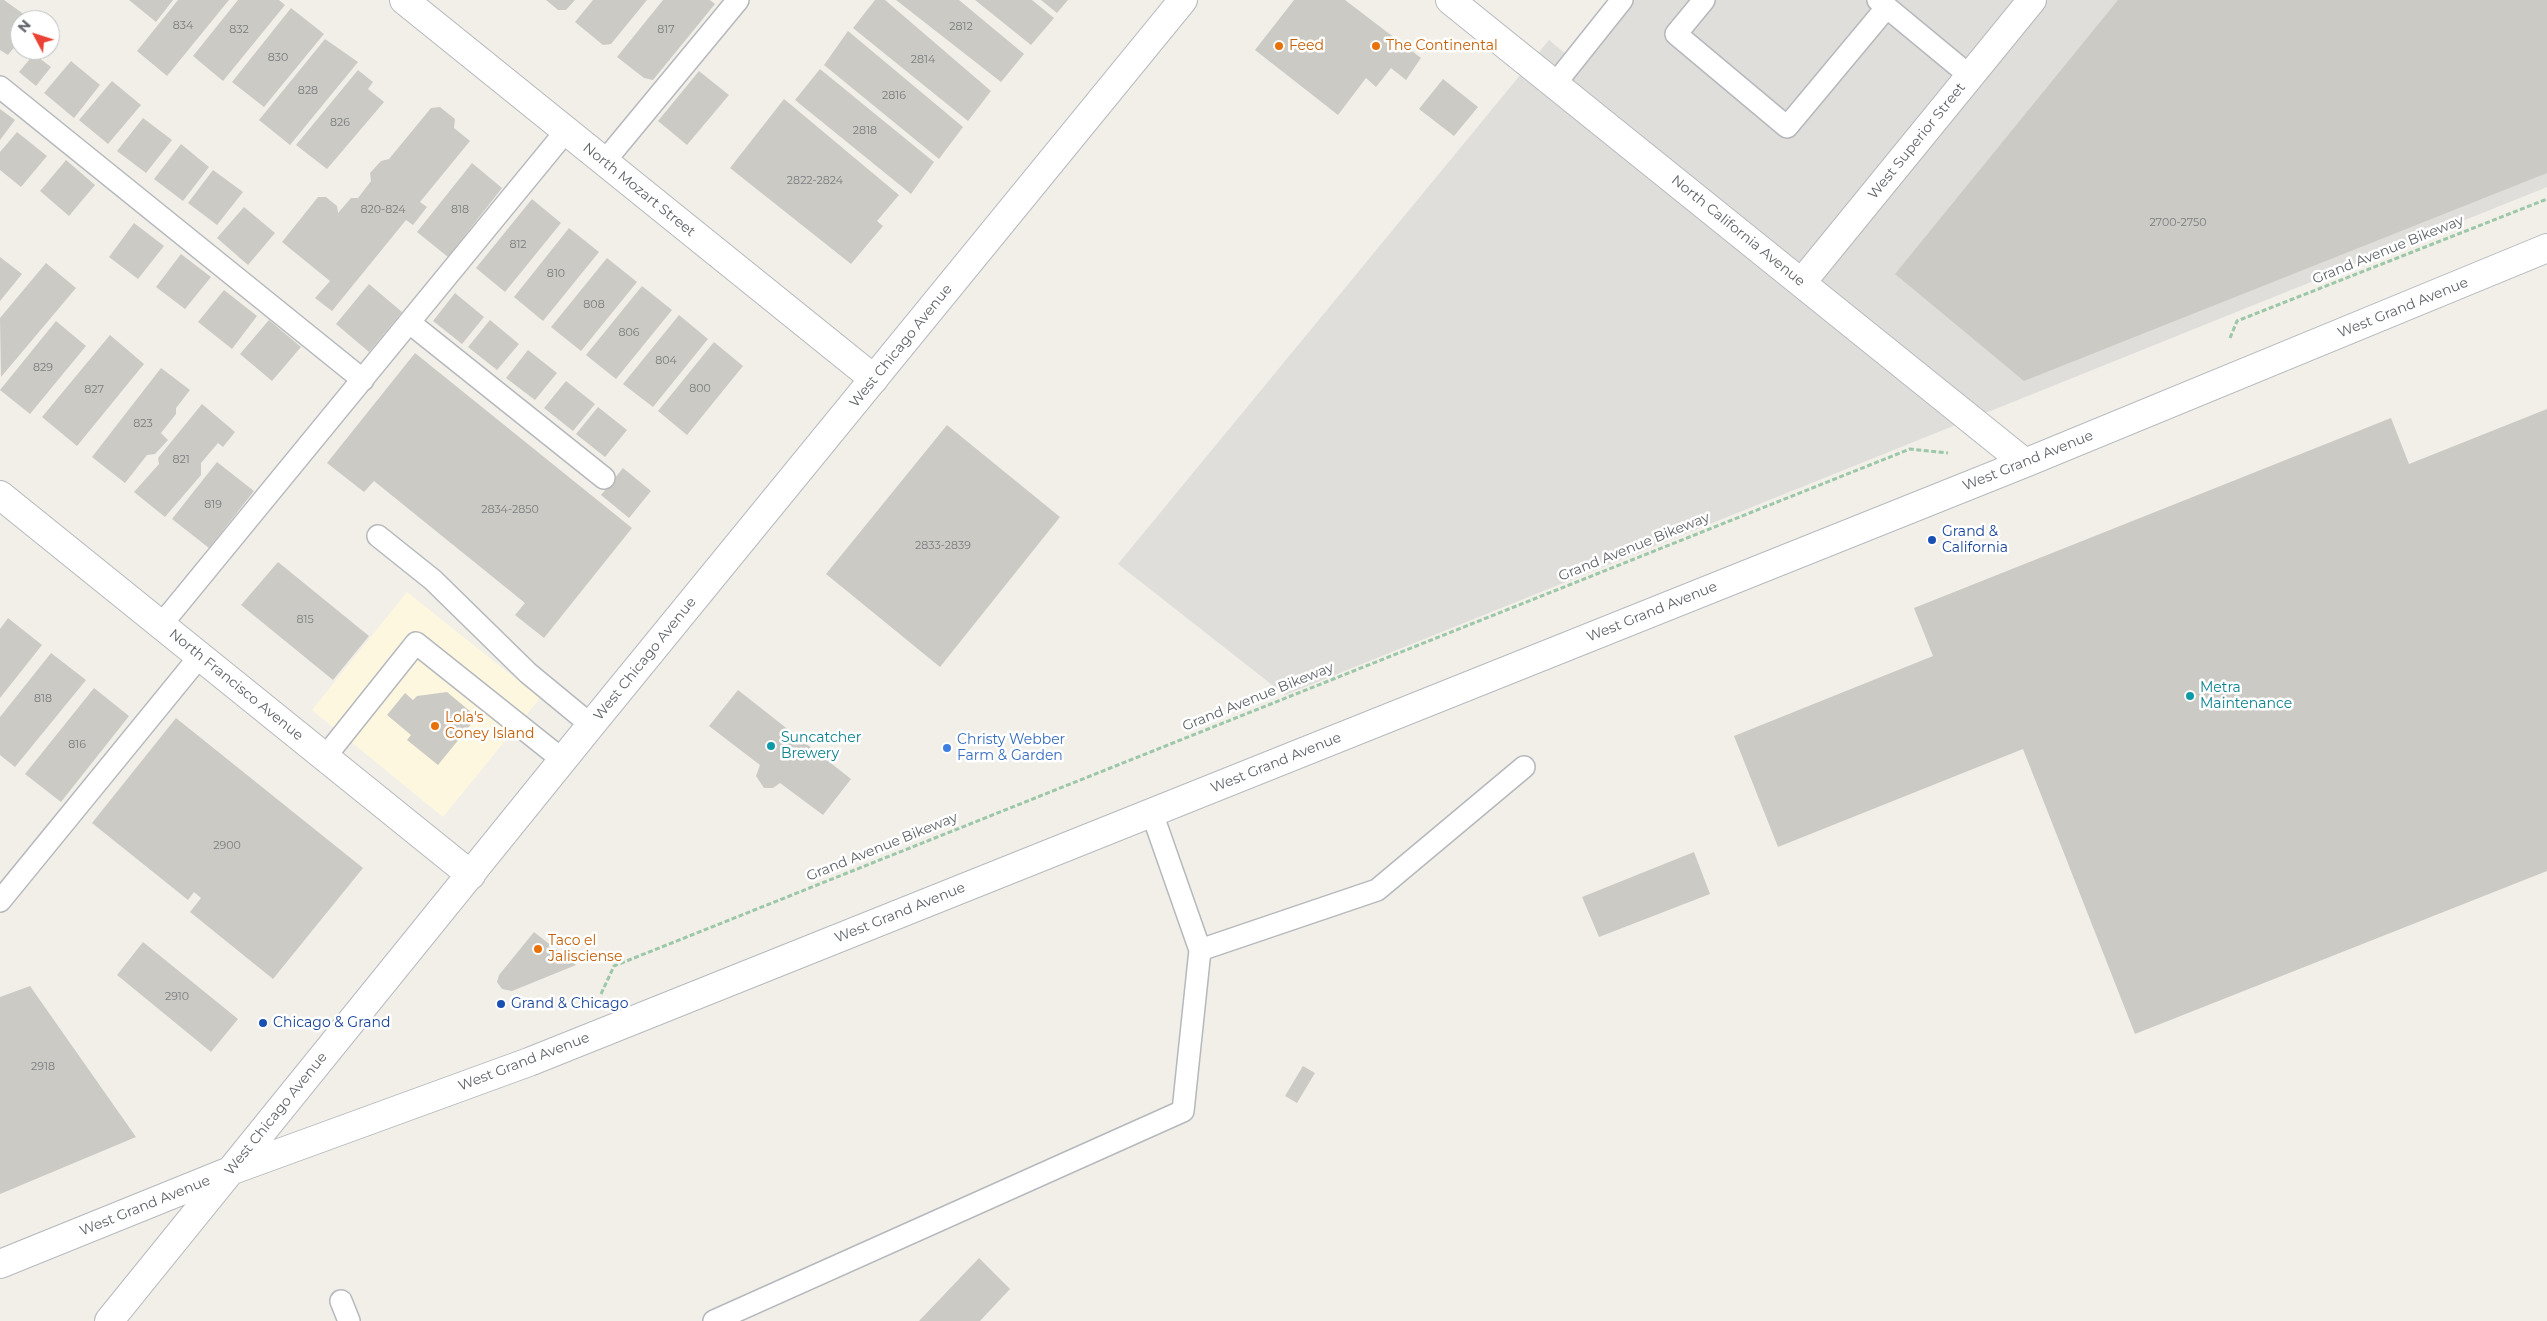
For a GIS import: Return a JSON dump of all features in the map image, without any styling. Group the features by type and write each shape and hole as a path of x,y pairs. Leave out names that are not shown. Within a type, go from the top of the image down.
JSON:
{"main road":[{"name":"North Mozart Street","path":"404,0 874,380"},
{"name":"West Chicago Avenue","path":"109,1321 564,761 591,725 1183,0"},
{"name":"North California Avenue","path":"1450,0 2025,463"},
{"name":"West Superior Street","path":"1802,282 2032,0"},
{"name":"West Grand Avenue","path":"0,1264 230,1171 530,1062 2025,463 2547,248"},
{"name":"North Francisco Avenue","path":"0,495 471,875"}],"lane":[{"path":"604,162 738,0"},
{"path":"1554,84 1622,0"},
{"path":"1704,0 1676,34 1787,127 1883,4 1970,76"},
{"path":"0,87 363,380"},
{"path":"161,625 566,131"},
{"path":"410,322 604,478"},
{"path":"378,536 433,580 528,673 591,725"},
{"path":"325,756 416,643 564,761"},
{"path":"0,901 200,656"},
{"path":"1200,950 1377,890 1524,767"},
{"path":"714,1321 1183,1111 1200,950 1152,812"},
{"path":"341,1300 349,1321"}],"path":[{"name":"Grand Avenue Bikeway","path":"2237,321 2547,199"},
{"name":"Grand Avenue Bikeway","path":"614,966 1910,449"}],"shaded area":[{"path":"1622,0 2547,0 2547,187 1285,695 1118,564 1549,40 1573,60"},
{"path":"407,592 540,698 443,817 312,710"}],"building":[{"path":"0,0 4,0 18,10 10,10 10,52 8,55 0,50"},
{"path":"129,0 173,0 156,22"},
{"path":"178,0 229,0 167,76 137,51"},
{"path":"238,0 279,0 285,5 223,81 193,56"},
{"path":"546,0 575,0 566,10 558,10"},
{"path":"593,0 647,0 611,44 603,45 575,22"},
{"path":"663,0 710,0 715,4 653,80 644,78 617,57"},
{"path":"875,0 885,0 991,91 968,121 853,28"},
{"path":"896,0 959,0 1024,54 1001,82"},
{"path":"975,0 1032,0 1054,18 1031,45"},
{"path":"1041,0 1068,0 1057,13"},
{"path":"1294,0 1345,0 1421,58 1406,80 1391,68 1376,87 1366,78 1338,115 1255,50"},
{"path":"2118,0 2547,0 2547,173 2024,381 1895,274"},
{"path":"291,8 324,34 264,107 232,82"},
{"path":"848,31 963,127 939,159 824,65"},
{"path":"325,39 358,62 290,145 259,120"},
{"path":"29,60 42,60 51,67 36,86 19,72"},
{"path":"71,61 100,85 74,118 44,93"},
{"path":"820,69 934,162 911,194 795,100"},
{"path":"358,70 373,82 368,89 384,102 327,169 296,145"},
{"path":"699,71 729,95 687,145 658,121"},
{"path":"1443,79 1478,107 1454,136 1419,109"},
{"path":"112,81 141,105 108,144 79,120"},
{"path":"784,99 899,195 877,221 883,226 851,264 730,168"},
{"path":"440,107 455,119 454,128 470,141 420,202 427,207 413,225 406,220 332,311 315,298 330,281 282,242 318,197 326,197 337,206 338,213 351,198 358,198 371,181 370,173 381,161 389,159 431,108"},
{"path":"0,109 15,120 0,140"},
{"path":"143,118 172,140 146,173 117,151"},
{"path":"17,132 47,156 21,187 0,170 0,152"},
{"path":"181,144 209,167 183,201 154,179"},
{"path":"66,160 95,185 69,216 40,191"},
{"path":"472,163 502,188 448,257 417,232"},
{"path":"213,170 243,192 217,225 188,203"},
{"path":"532,199 561,223 505,292 476,268"},
{"path":"244,207 275,233 248,265 217,238"},
{"path":"134,223 164,246 138,279 109,257"},
{"path":"569,228 599,252 543,321 514,297"},
{"path":"181,254 211,277 185,309 156,287"},
{"path":"0,257 22,274 0,301"},
{"path":"607,258 637,282 581,351 551,327"},
{"path":"46,263 76,288 1,377 0,318"},
{"path":"369,284 402,312 369,352 336,324"},
{"path":"642,286 672,310 616,379 586,355"},
{"path":"224,290 257,316 232,349 198,322"},
{"path":"455,293 484,317 462,344 433,321"},
{"path":"679,315 708,339 653,407 623,384"},
{"path":"269,320 301,347 272,381 240,354"},
{"path":"490,320 519,344 497,370 468,347"},
{"path":"56,321 86,346 30,414 0,390"},
{"path":"110,335 144,364 77,446 42,417"},
{"path":"714,342 743,366 687,435 658,411"},
{"path":"528,350 557,373 535,400 506,378"},
{"path":"415,353 632,528 544,638 515,615 525,603 374,481 364,492 327,463"},
{"path":"161,368 190,390 176,408 176,414 161,433 168,440 155,454 147,455 125,483 92,457"},
{"path":"566,381 595,404 573,431 544,408"},
{"path":"202,404 235,432 223,447 218,443 201,463 201,475 165,517 134,492 159,464 158,458"},
{"path":"598,407 627,430 605,457 576,434"},
{"name":"Metra Maintenance","path":"2547,409 2547,871 2135,1034 2023,749 1778,847 1734,736 1933,656 1914,608 2391,418 2409,464"},
{"path":"947,425 1060,517 940,667 826,574"},
{"path":"217,462 254,491 209,548 172,519"},
{"path":"623,468 651,491 629,518 601,495"},
{"path":"278,562 369,636 333,680 241,605"},
{"path":"8,618 42,645 0,698 0,629"},
{"path":"51,653 86,680 15,767 0,755 0,717"},
{"path":"94,688 129,716 61,802 25,774"},
{"name":"Suncatcher Brewery","path":"738,690 851,779 823,815 780,783 773,788 764,788 756,776 760,765 709,726"},
{"name":"Lola's Coney Island","path":"447,692 477,717 438,765 407,740 411,735 387,715 405,693 413,700 417,696"},
{"path":"176,718 363,868 273,979 190,912 201,898 194,892 188,900 92,823"},
{"path":"1694,852 1710,894 1599,937 1582,897"},
{"name":"Taco el Jalisciense","path":"534,932 576,965 512,991 502,989 497,982 499,975"},
{"path":"143,942 238,1019 211,1052 117,975"},
{"path":"30,986 136,1137 0,1194 0,997"},
{"path":"1303,1066 1315,1073 1297,1103 1285,1096"},
{"path":"979,1258 1010,1289 980,1321 919,1321"}],"place":[{"name":"Feed","path":"1279,46"},
{"name":"The Continental","path":"1376,46"},
{"name":"Grand & California","path":"1932,540"},
{"name":"Metra Maintenance","path":"2190,696"},
{"name":"Lola's Coney Island","path":"435,726"},
{"name":"Suncatcher Brewery","path":"771,746"},
{"name":"Christy Webber Farm & Garden","path":"947,748"},
{"name":"Taco el Jalisciense","path":"538,949"},
{"name":"Grand & Chicago","path":"501,1004"},
{"name":"Chicago & Grand","path":"263,1023"}]}
